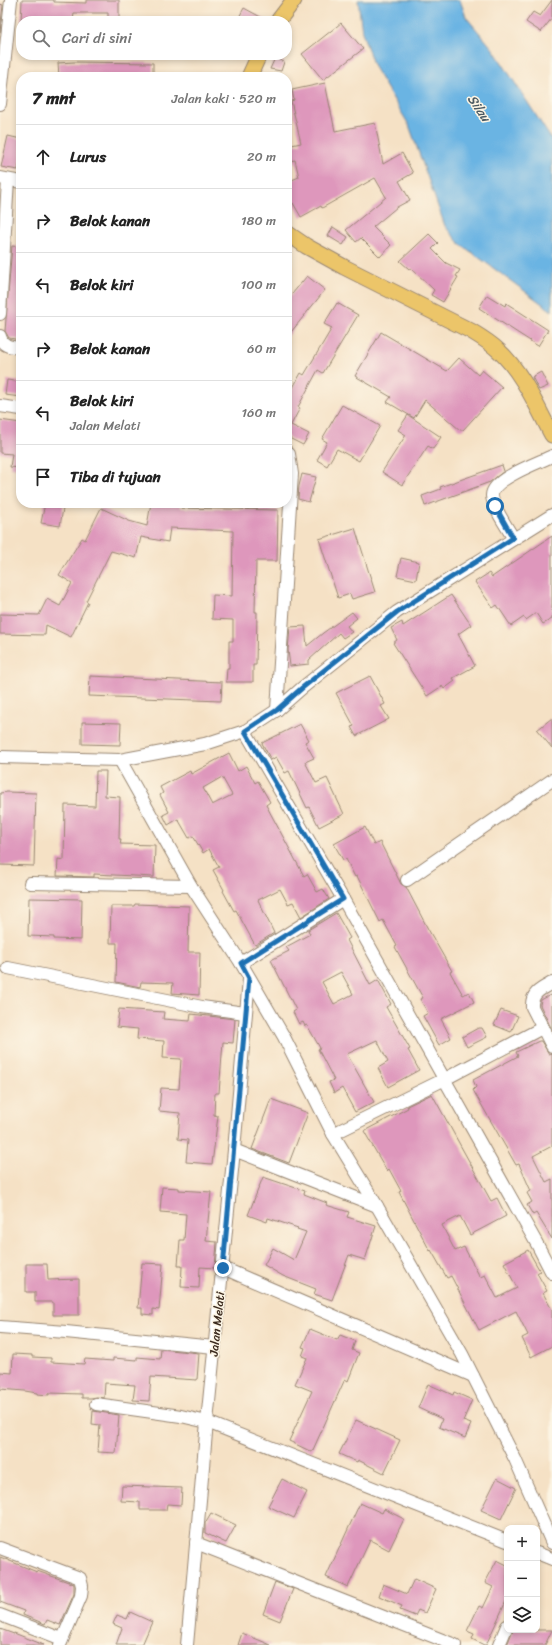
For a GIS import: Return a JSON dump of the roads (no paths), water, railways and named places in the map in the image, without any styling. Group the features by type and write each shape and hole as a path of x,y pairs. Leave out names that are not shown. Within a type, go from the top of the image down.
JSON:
{"main road":[{"path":"282,16 294,0"},
{"path":"251,72 256,60"},
{"path":"292,237 344,267 472,331 490,343 500,352 522,380 552,435"}],"street":[{"path":"0,104 4,32 11,0"},
{"path":"0,314 4,179 16,181"},
{"path":"0,336 1,341 6,346 16,347"},
{"path":"0,406 16,408"},
{"path":"513,538 495,506 492,497 493,489 502,480 552,456"},
{"path":"277,710 290,508"},
{"path":"0,756 120,760 205,744 245,731 277,710 302,688 397,612 552,515"},
{"path":"245,731 343,899 445,1079 552,1273"},
{"path":"120,760 191,886 241,963 284,1036 333,1134 377,1206 473,1376 515,1459 552,1543"},
{"path":"406,880 552,780"},
{"path":"30,883 191,886"},
{"path":"241,963 343,899"},
{"path":"8,968 202,1007 245,1013"},
{"name":"Jalan Melati","path":"187,1645 249,978"},
{"path":"552,983 533,995 532,1000 532,1007 552,1046"},
{"path":"333,1134 445,1079 542,1028"},
{"path":"234,1150 377,1206"},
{"path":"223,1268 473,1376"},
{"path":"0,1327 214,1347"},
{"path":"96,1404 181,1416 207,1422 504,1540"},
{"path":"196,1543 455,1645"},
{"path":"0,1548 80,1578 82,1586 81,1596 61,1642 0,1615"},
{"path":"540,1554 552,1559"},
{"path":"499,1645 504,1633"}],"water":[{"name":"Silau","path":"358,0 460,0 466,17 493,49 552,140 552,311 459,243 445,226 409,125 374,67 362,32"}]}
